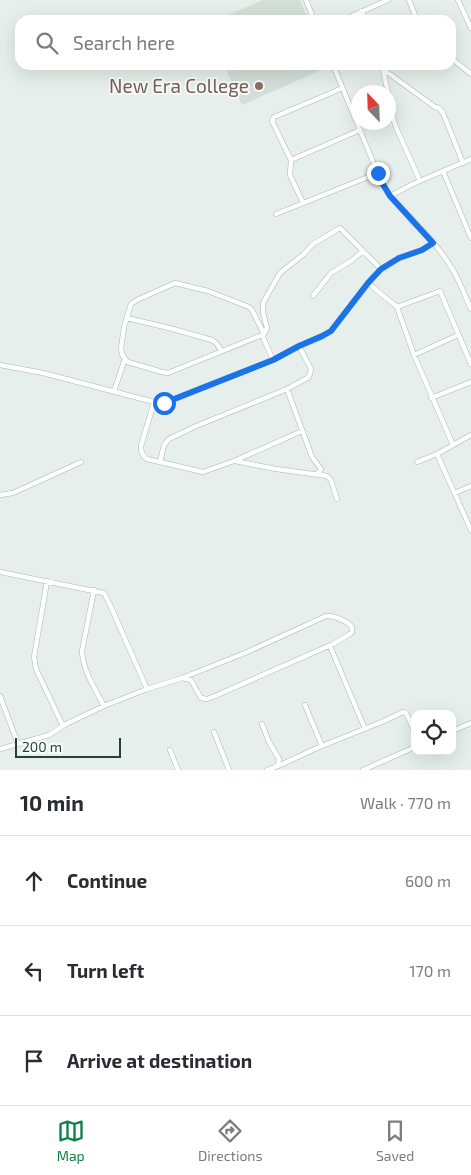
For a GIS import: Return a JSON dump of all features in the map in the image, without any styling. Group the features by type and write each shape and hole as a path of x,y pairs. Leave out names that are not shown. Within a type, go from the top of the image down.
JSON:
{"street":[{"path":"306,0 312,15"},
{"path":"355,15 381,1 388,0"},
{"path":"409,0 415,15"},
{"path":"458,0 471,28"},
{"path":"456,62 471,74"},
{"path":"335,70 351,109"},
{"path":"383,70 395,125 420,181"},
{"path":"386,70 435,107 439,108 463,163"},
{"path":"303,204 290,175 291,160 272,121 273,118 342,88"},
{"path":"291,160 360,130 381,181 390,196 446,259 454,271 471,309"},
{"path":"390,196 471,159"},
{"path":"443,171 471,238"},
{"path":"276,214 378,173"},
{"path":"273,360 263,334 252,310 246,305 208,291 175,284 131,304 124,327 121,349 125,359 134,364 168,372 263,334 267,329 262,307 265,298 280,273 314,244 340,228 381,269"},
{"path":"0,365 43,373 154,402 167,402 273,360 331,331 381,269 399,258 422,250 433,243"},
{"path":"313,296 331,273 363,251"},
{"path":"368,283 397,307 414,355 453,446"},
{"path":"397,307 440,291 471,364"},
{"path":"127,318 212,340 222,351"},
{"path":"414,355 458,335"},
{"path":"160,462 164,445 168,439 287,389 309,377 311,369 299,346"},
{"path":"114,391 125,359"},
{"path":"432,398 471,382"},
{"path":"287,389 312,457 321,469 316,474"},
{"path":"154,402 141,446 144,456 147,459 203,472 234,461 302,431"},
{"path":"417,462 453,446 471,435"},
{"path":"437,454 471,530"},
{"path":"234,461 328,476 337,499"},
{"path":"0,496 81,462"},
{"path":"455,493 471,486"},
{"path":"0,572 104,592 147,689"},
{"path":"47,581 34,657 36,669 63,726"},
{"path":"94,590 82,659 104,706"},
{"path":"0,749 50,735 63,726 104,706 229,660 328,616 352,625 352,632 348,636 330,646 207,699 200,696 191,680 182,678"},
{"path":"330,646 364,729"},
{"path":"0,696 18,744"},
{"path":"305,705 322,746"},
{"path":"268,770 405,712 411,724"},
{"path":"456,729 471,723"},
{"path":"262,724 278,759 278,766"},
{"path":"214,732 229,770"},
{"path":"363,770 411,749"},
{"path":"170,750 178,770"},
{"path":"278,759 285,763"}],"shaded area":[{"name":"New Era College","path":"263,0 300,0 306,15 228,15"},
{"name":"New Era College","path":"226,70 321,70 242,105"}],"place":[{"name":"New Era College","path":"259,86"}],"route":[{"path":"164,403 273,360 331,331 381,269 399,258 422,250 433,243 390,196 384,188 378,173"}]}
